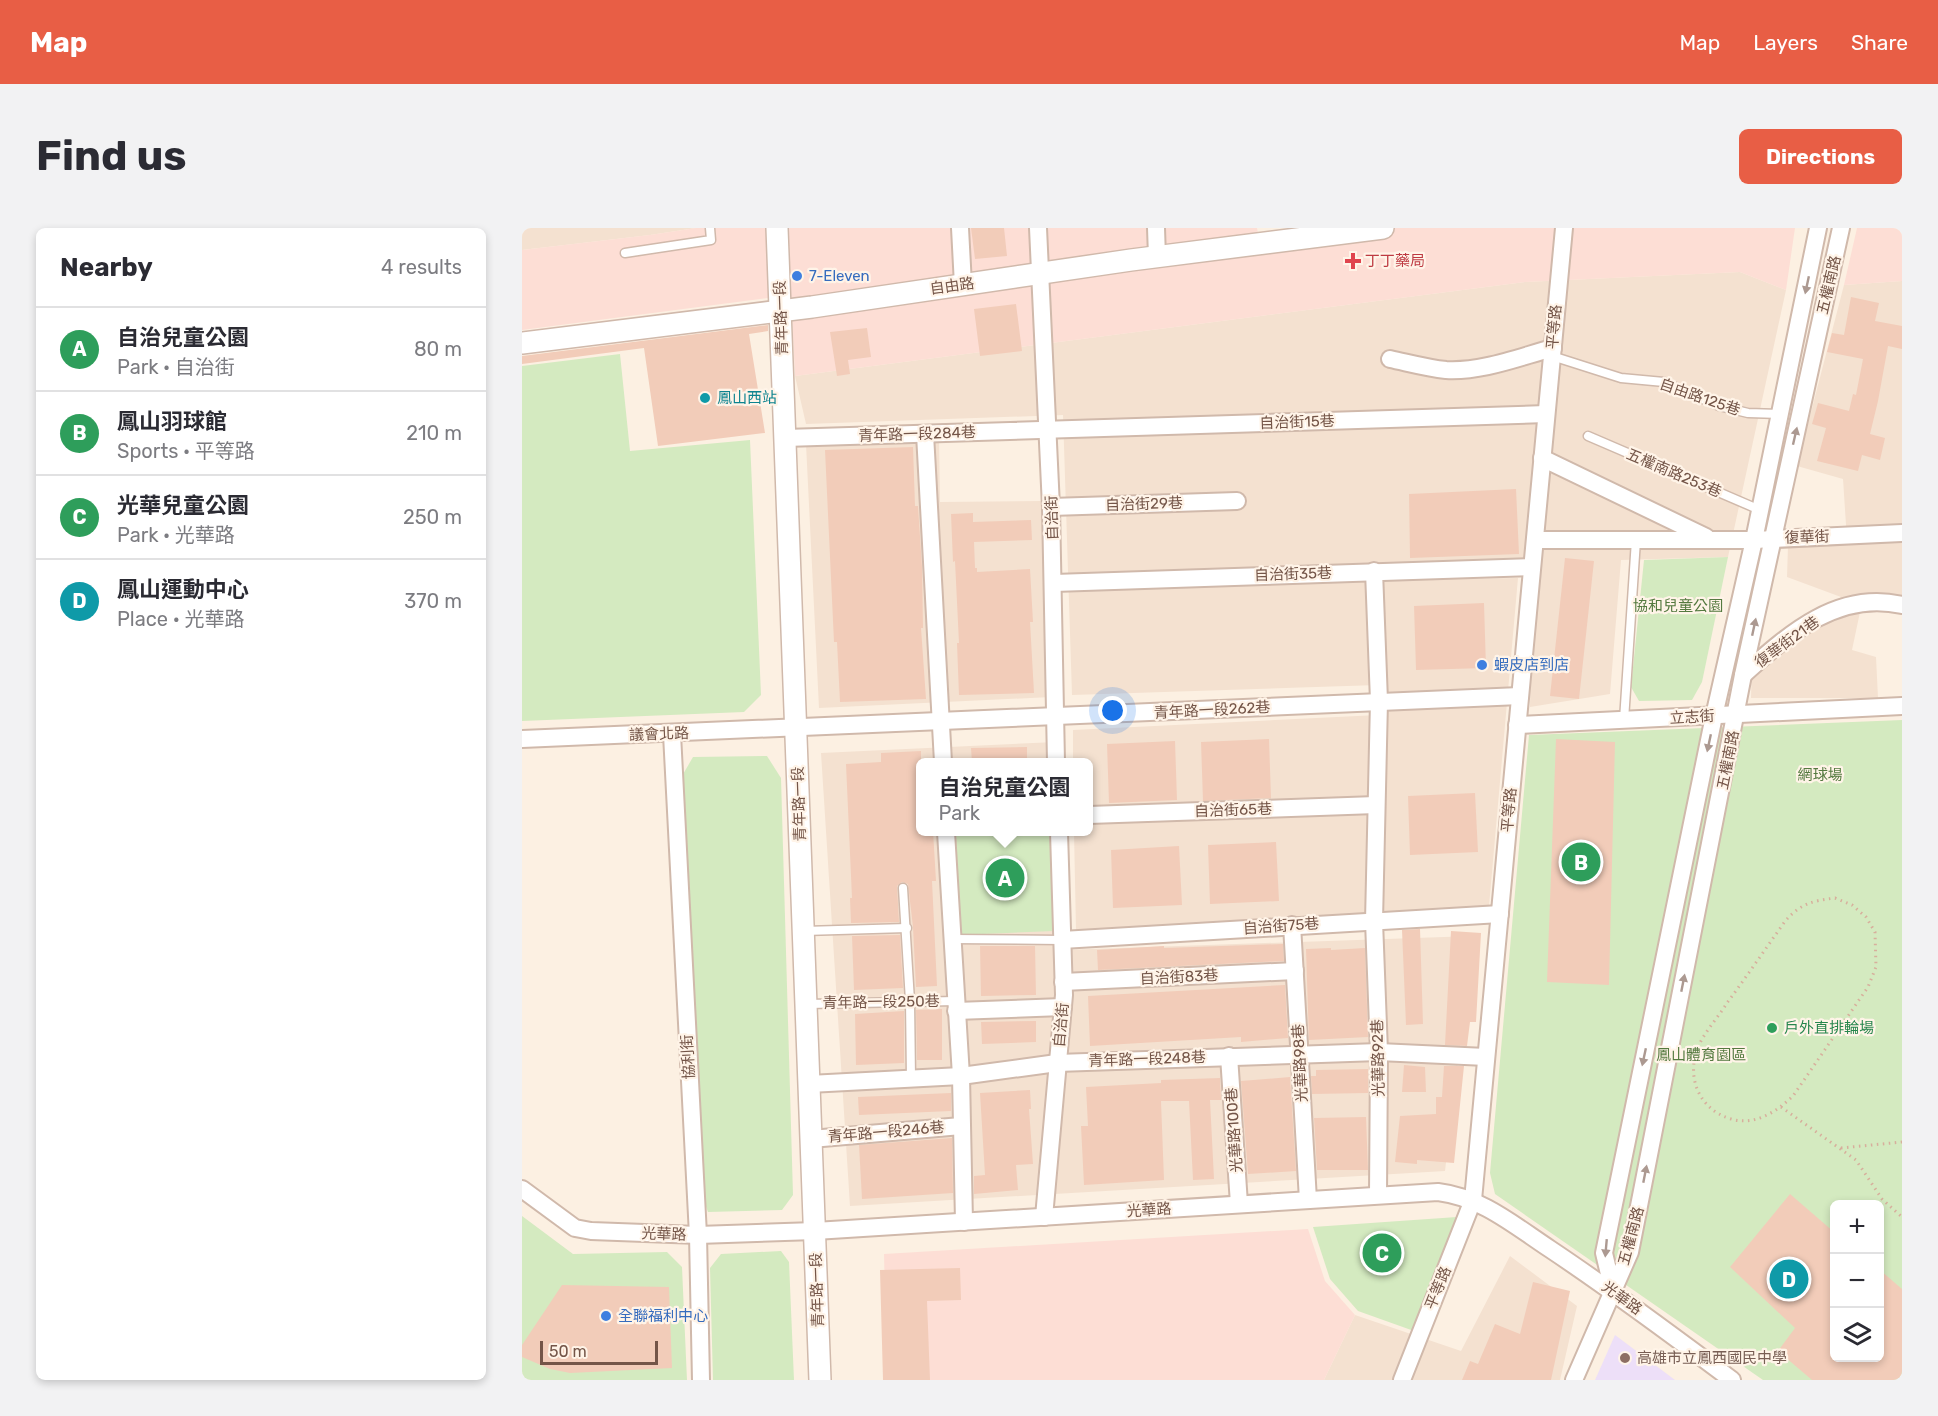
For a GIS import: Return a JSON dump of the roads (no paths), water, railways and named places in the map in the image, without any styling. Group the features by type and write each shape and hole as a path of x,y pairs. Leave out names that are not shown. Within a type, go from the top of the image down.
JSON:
{"street":[{"name":"青年路一段","path":"777,228 820,1380"},
{"path":"960,228 963,285"},
{"name":"自治街","path":"1038,228 1054,583 1056,758"},
{"path":"1156,228 1157,257"},
{"name":"自由路","path":"522,344 963,285 1336,231 1383,228"},
{"name":"平等路","path":"1402,1380 1473,1200 1564,228"},
{"name":"五權南路","path":"1613,1291 1604,1253 1714,716 1754,540 1818,228"},
{"name":"五權南路","path":"1574,1380 1630,1252 1743,675 1841,228"},
{"path":"1390,359 1448,370 1474,368 1552,352"},
{"name":"自治街15巷","path":"1048,430 1546,414"},
{"name":"青年路一段284巷","path":"785,438 1048,430"},
{"path":"925,434 943,758"},
{"name":"復華街","path":"1542,458 1712,540"},
{"name":"自治街29巷","path":"1051,507 1237,501"},
{"name":"復華街","path":"1534,540 1754,540 1902,533"},
{"name":"自治街35巷","path":"1054,583 1532,567"},
{"name":"光華路92巷","path":"1374,571 1378,701 1374,921 1379,1052 1377,1195"},
{"name":"復華街21巷","path":"1743,675 1812,620 1851,605 1882,600 1902,605"},
{"name":"青年路一段262巷","path":"796,727 1055,718 1520,696"},
{"name":"立志街","path":"1517,724 1902,706"},
{"name":"議會北路","path":"522,739 796,727"},
{"name":"協利街","path":"672,734 698,1235 701,1380"},
{"name":"自治街65巷","path":"1093,816 1376,805"},
{"path":"946,836 961,1077 964,1222"},
{"name":"自治街","path":"1044,1217 1063,1007 1059,836"},
{"name":"自治街75巷","path":"1062,940 1500,914"},
{"name":"光華路98巷","path":"1292,925 1308,1200"},
{"name":"自治街83巷","path":"1063,982 1295,971"},
{"path":"956,1006 1063,1007"},
{"name":"青年路一段248巷","path":"809,1084 961,1077 1057,1063 1229,1056 1379,1052 1486,1057"},
{"name":"光華路100巷","path":"1229,1056 1239,1204"},
{"name":"青年路一段246巷","path":"811,1139 961,1126"},
{"name":"光華路","path":"522,1189 575,1228 591,1231 698,1235 815,1231 1438,1191 1473,1200 1505,1219 1613,1291 1732,1380"}],"lane":[{"path":"625,253 711,240 710,228"},
{"name":"自由路125巷","path":"1552,352 1622,378 1664,382 1719,406 1748,413 1780,414"},
{"name":"五權南路253巷","path":"1588,436 1760,510"},
{"path":"1624,720 1636,540"},
{"path":"903,888 907,928 911,1078"},
{"path":"803,931 907,928"},
{"path":"952,939 1062,940"},
{"name":"青年路一段250巷","path":"806,1004 910,1001 956,1006"}],"place":[{"name":"丁丁藥局","path":"1353,261"},
{"name":"7-Eleven","path":"797,276"},
{"name":"鳳山西站","path":"705,398"},
{"name":"蝦皮店到店","path":"1482,665"},
{"name":"鳳山羽球館","path":"1581,862"},
{"name":"自治兒童公園","path":"1005,878"},
{"name":"戶外直排輪場","path":"1772,1028"},
{"name":"光華兒童公園","path":"1382,1253"},
{"name":"鳳山運動中心","path":"1789,1279"},
{"name":"全聯福利中心","path":"606,1316"},
{"name":"高雄市立鳳西國民中學","path":"1625,1358"}],"park label":[{"name":"協和兒童公園","path":"1678,606"},
{"name":"網球場","path":"1820,775"},
{"name":"鳳山體育園區","path":"1701,1055"}]}
